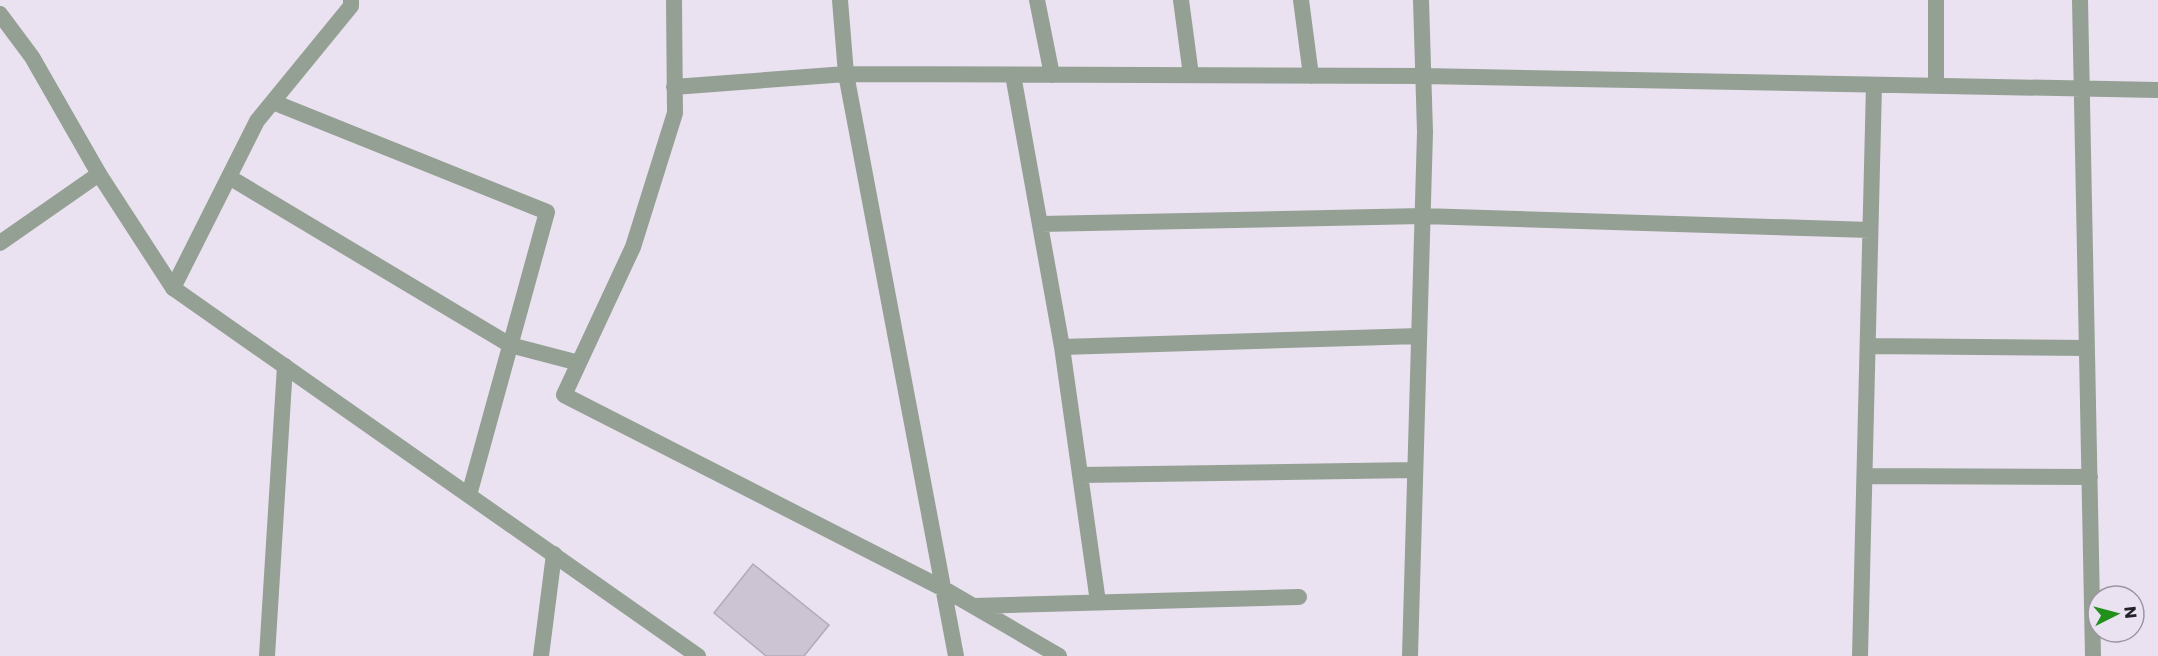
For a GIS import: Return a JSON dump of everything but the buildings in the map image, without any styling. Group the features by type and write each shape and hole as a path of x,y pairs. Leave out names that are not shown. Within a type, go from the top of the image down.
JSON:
{"street":[{"path":"173,288 257,121 351,6 351,0"},
{"path":"674,0 675,113 633,246 564,395 944,589 1059,656"},
{"path":"840,0 846,74 956,656"},
{"path":"1037,0 1052,75"},
{"path":"1181,0 1191,75"},
{"path":"1301,0 1311,76"},
{"path":"1410,656 1425,132 1421,0"},
{"path":"1936,0 1936,86"},
{"path":"2080,0 2093,656"},
{"path":"0,14 32,57 99,174 173,288 698,656"},
{"path":"674,87 846,74 1423,76 2158,90"},
{"path":"1013,75 1062,347 1098,602"},
{"path":"1860,656 1874,85"},
{"path":"273,102 547,212 469,495"},
{"path":"0,243 99,174"},
{"path":"229,177 510,345 579,363"},
{"path":"1040,224 1422,216 1870,230"},
{"path":"1062,347 1419,336"},
{"path":"1868,346 2087,348"},
{"path":"267,656 285,366"},
{"path":"1080,475 1415,470"},
{"path":"1865,476 2090,477"},
{"path":"541,656 554,554"},
{"path":"973,606 1299,597"}]}
